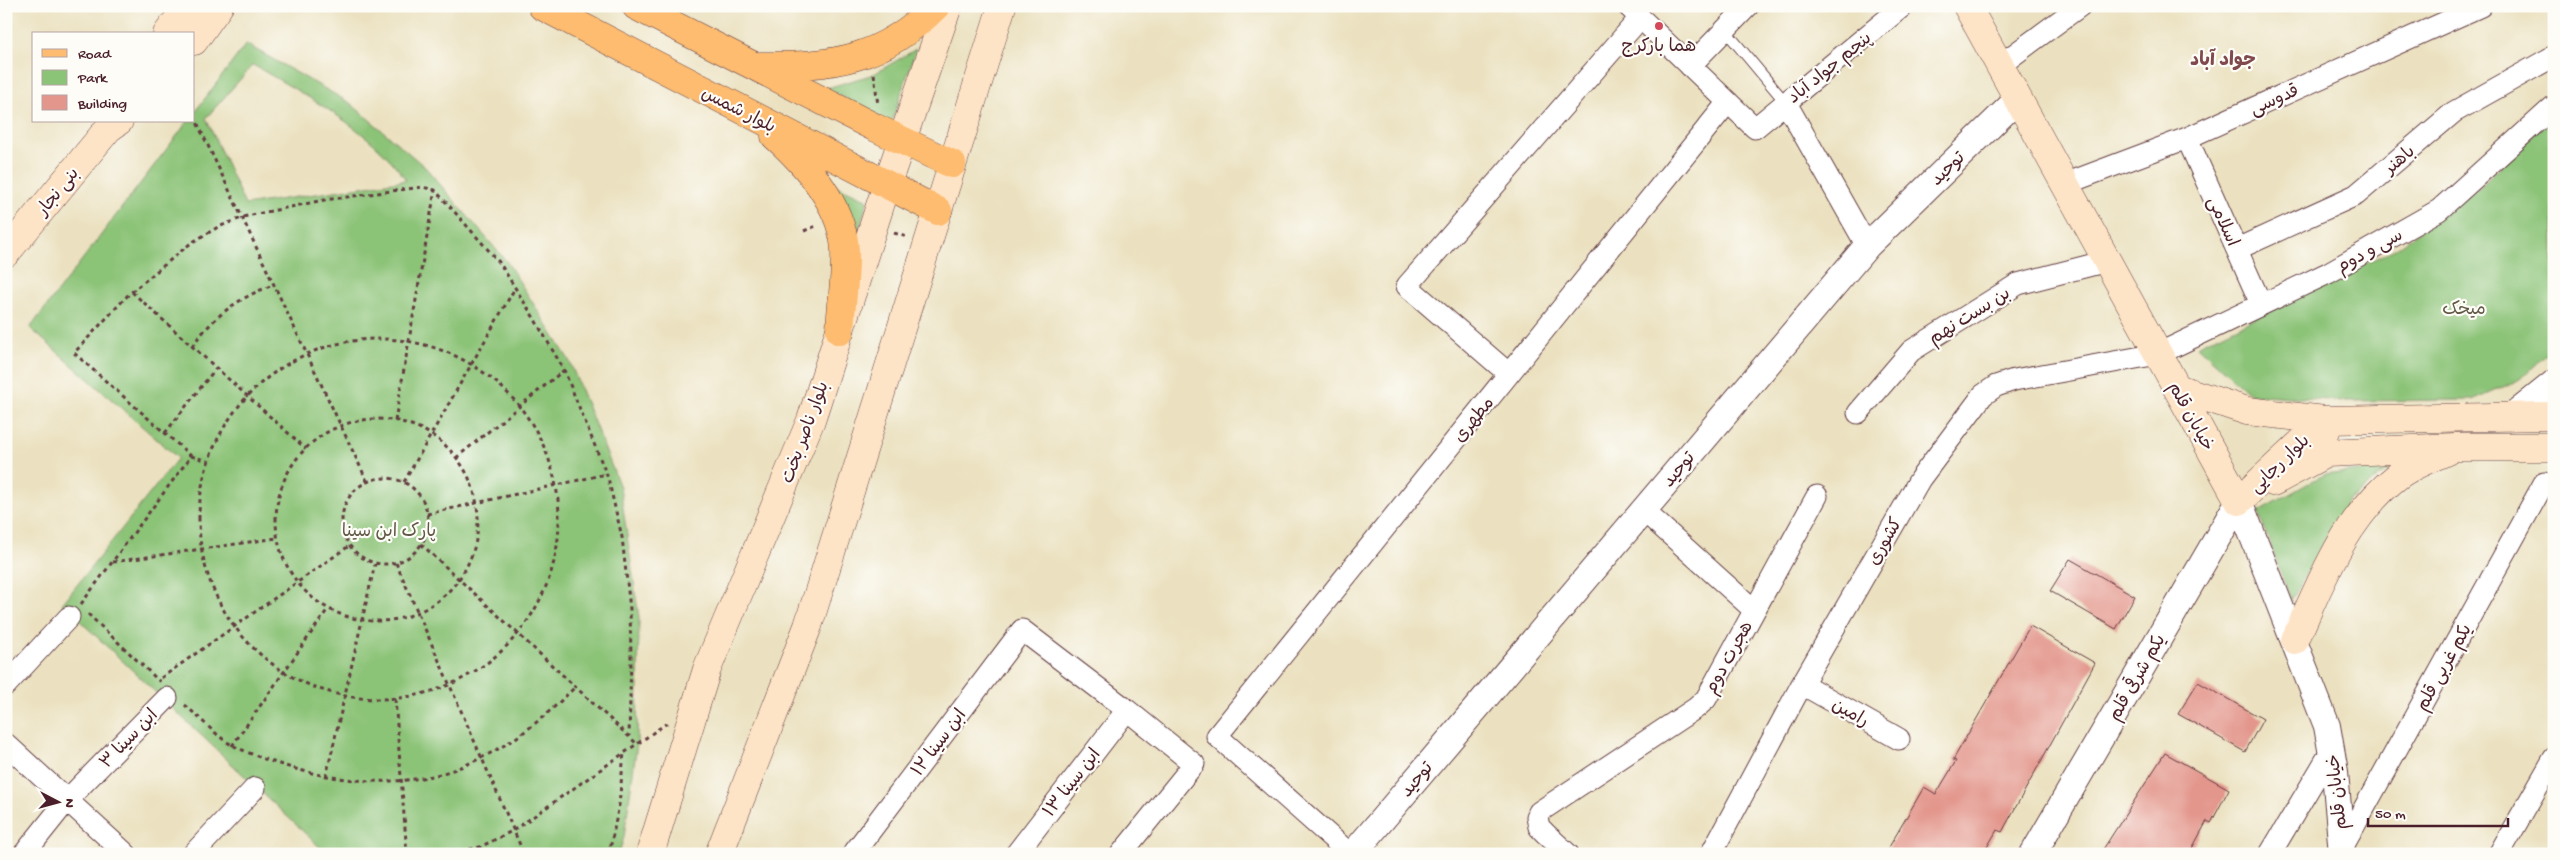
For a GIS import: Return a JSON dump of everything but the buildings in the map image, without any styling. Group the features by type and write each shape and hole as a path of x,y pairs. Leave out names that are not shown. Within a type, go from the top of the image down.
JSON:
{"main road":[{"path":"168,32 188,6"},
{"path":"195,40 219,6"},
{"name":"بلوار شمس","path":"542,6 938,211"},
{"path":"636,6 952,164"},
{"path":"754,66 806,66 865,55 915,27 936,6"},
{"name":"بلوار ناصر بخت","path":"650,854 696,703 726,620 811,420 887,184 948,6"},
{"path":"719,854 808,626 1002,6"},
{"name":"خیابان قلم","path":"1967,6 2239,501"},
{"path":"756,118 798,158 826,197 836,216 845,251 840,331"},
{"name":"بنی نجار","path":"6,253 113,124"},
{"path":"2177,388 2246,412 2325,420 2327,453"},
{"name":"بلوار رجایی","path":"2239,501 2325,420 2554,416"},
{"path":"2295,640 2324,573 2360,514 2400,474 2455,447"},
{"name":"بلوار رجایی","path":"2239,501 2327,453 2455,447 2554,447"}],"street":[{"path":"1690,66 1748,6"},
{"name":"پنجم جواد آباد","path":"1728,102 1755,128 1903,6"},
{"path":"2000,65 2080,6"},
{"name":"قدوسی","path":"2065,184 2187,138 2481,6"},
{"path":"1509,374 1407,286 1634,12 1728,102"},
{"name":"باهنر","path":"2237,249 2356,195 2454,112 2554,56"},
{"name":"توحید","path":"1352,854 1867,246 2018,99"},
{"name":"مطهری","path":"1352,854 1217,736 1728,102"},
{"path":"1786,103 1867,246"},
{"name":"سی و دوم","path":"2158,354 2328,273 2439,210 2554,106"},
{"name":"اسلامی","path":"2187,138 2261,304"},
{"name":"بن بست نهم","path":"1858,413 1911,352 2018,284 2107,261"},
{"name":"کشوری","path":"1711,854 1802,684 1920,479 1984,394 1996,386 2014,380 2158,354"},
{"path":"2513,416 2554,383"},
{"name":"یکم غربی قلم","path":"2342,852 2544,483"},
{"name":"هجرت دوم","path":"1568,854 1539,827 1537,817 1540,812 1696,708 1706,699 1817,496"},
{"name":"خیابان قلم","path":"2239,501 2295,640 2327,726 2332,750 2342,852"},
{"name":"یکم شرقی قلم","path":"2033,854 2239,501"},
{"path":"1643,510 1754,610"},
{"path":"6,685 74,612"},
{"name":"ابن سینا ۱۲","path":"853,854 1022,630 1127,710"},
{"name":"رامین","path":"1802,684 1899,739"},
{"name":"ابن سینا ۳","path":"24,854 68,799 168,691"},
{"path":"1121,854 1194,764 1127,710"},
{"name":"ابن سینا ۱۳","path":"1016,854 1127,710"},
{"path":"6,744 126,854"},
{"path":"2270,854 2332,750"},
{"path":"2498,854 2554,758"},
{"path":"193,854 255,788"}],"lane":[{"path":"1725,30 1786,103"}],"path":[{"path":"195,118 367,481"},
{"path":"208,460 191,456 74,353 132,292 191,243 218,227 242,218 324,200 422,187 436,190 499,262 515,288 564,370 606,474 622,537 630,609 632,658 629,737"},
{"path":"395,421 436,190"},
{"path":"192,346 208,325 227,308 249,294 273,285"},
{"path":"404,482 515,288"},
{"path":"132,292 306,449"},
{"path":"383,338 409,340 452,354 472,364 500,386 520,406 536,430 548,457 555,485 559,516 556,548 548,579 535,608 518,634 498,654 475,672 450,685 413,696 394,699 344,696 313,687 283,672 257,652 234,627 219,603 208,576 201,549 199,504 208,460 226,423 247,396 284,365 306,353 331,344 357,339 383,338"},
{"path":"165,433 216,368"},
{"path":"456,458 564,370"},
{"path":"358,421 395,421 431,435 456,458 469,480 476,503 477,523 475,543 468,562 459,579 433,604 417,613 400,619 362,621 328,609 311,597 297,582 284,561 277,538 276,513 281,490 290,468 306,449 322,435 341,426 358,421"},
{"path":"191,456 74,612 232,746 326,777 356,782 429,776 457,769 518,738 540,722 575,687"},
{"path":"427,514 606,474"},
{"path":"386,478 404,482 415,490 423,501 427,514 427,530 421,544 410,556 396,563 375,564 360,557 349,546 341,522 348,498 367,481 386,478"},
{"path":"112,562 277,538"},
{"path":"421,544 637,744"},
{"path":"168,691 234,627 349,546"},
{"path":"396,563 524,854"},
{"path":"326,777 375,564"},
{"path":"232,746 328,609"},
{"path":"394,699 407,854"},
{"path":"446,854 480,847 514,830 574,790 624,752 696,703"},
{"path":"609,854 619,805 624,752"}],"green space":[{"name":"پارک ابن سینا","path":"246,44 350,103 425,167 507,262 569,360 620,487 639,618 637,744 624,837 619,854 508,854 503,845 482,854 327,854 62,604 178,458 30,328 187,122 195,122 195,112","holes":["253,65 315,101 376,145 406,180 245,205 206,118"]},
{"path":"916,49 891,124 827,88 874,74"},
{"name":"میخک","path":"2554,113 2554,347 2521,379 2472,400 2343,401 2250,394 2197,346 2395,249 2480,187"},
{"path":"826,181 868,200 852,253"},
{"path":"2393,467 2348,501 2291,600 2258,512 2323,475"}],"place":[{"name":"هما بارکرج","path":"1659,26"}],"district":[{"name":"جواد آباد","path":"2223,58"}]}
